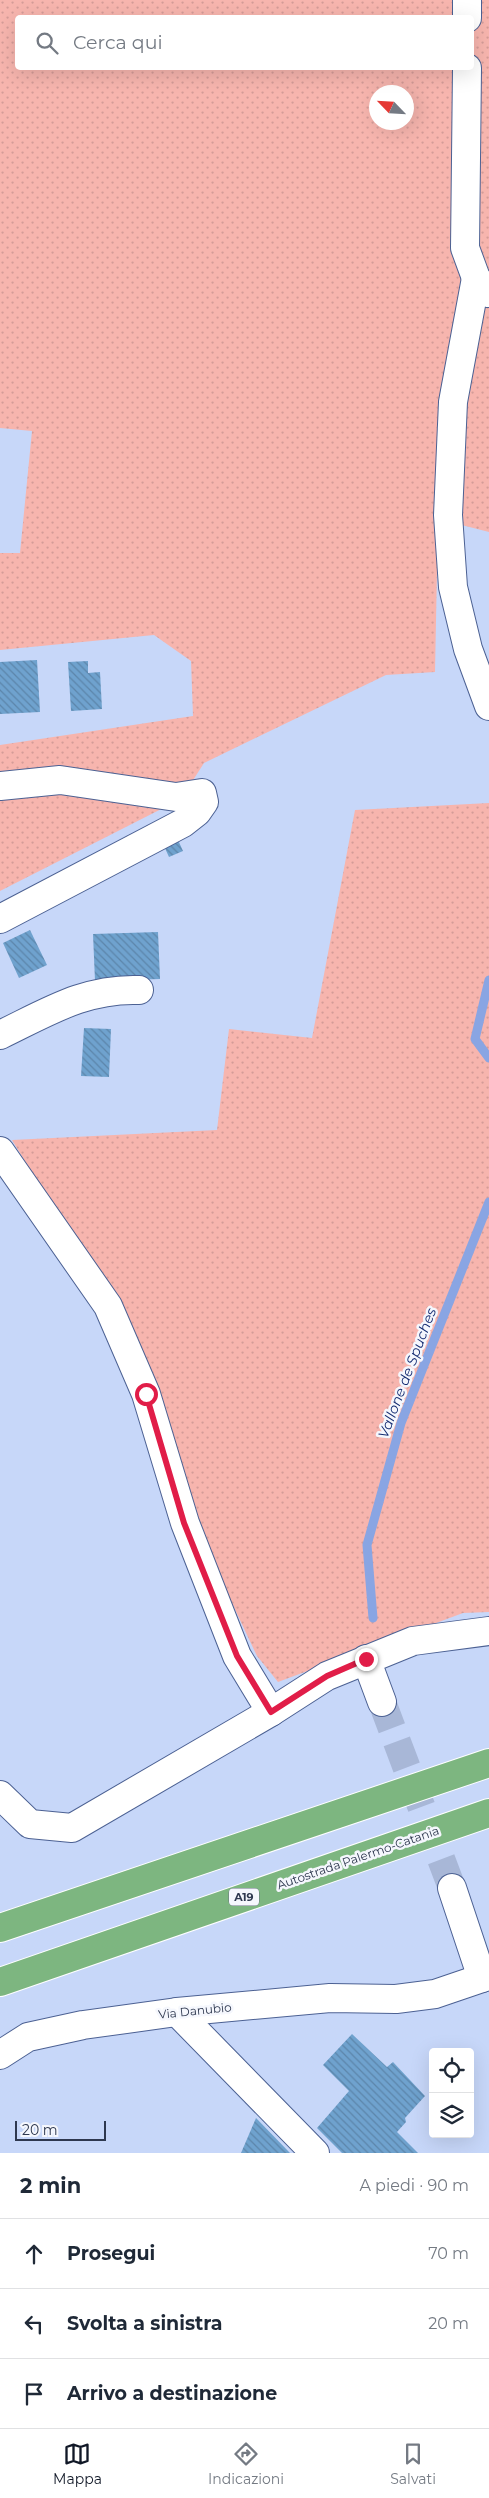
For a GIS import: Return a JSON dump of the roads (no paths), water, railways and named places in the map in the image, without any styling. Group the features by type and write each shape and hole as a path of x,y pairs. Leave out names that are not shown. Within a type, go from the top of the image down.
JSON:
{"highway":[{"path":"0,1928 489,1763"},
{"name":"Autostrada Palermo-Catania","path":"0,1982 489,1813"}],"street":[{"path":"467,0 467,15"},
{"path":"467,70 465,248 482,286 453,402 448,516 453,587 468,649 489,706"},
{"path":"0,786 60,780 176,798 202,793 204,802 197,812 183,823 0,919"},
{"path":"0,1035 72,1000 114,989 140,990"},
{"path":"0,1151 108,1306 146,1394 184,1523 237,1656 271,1712"},
{"path":"0,1794 30,1824 72,1828 271,1712 327,1676 413,1641 489,1631"},
{"path":"366,1659 382,1702"},
{"path":"452,1888 486,1976"},
{"name":"Via Danubio","path":"0,2054 28,2036 83,2024 177,2012 330,1998 396,1999 436,1994 486,1976"},
{"path":"177,2012 315,2153"}],"waterway":[{"name":"Vallone de Spuches","path":"489,980 475,1039 489,1058"},
{"name":"Vallone de Spuches","path":"373,1618 367,1545 401,1423 489,1202"}],"tunnel":[{"path":"382,1702 452,1888"}]}
